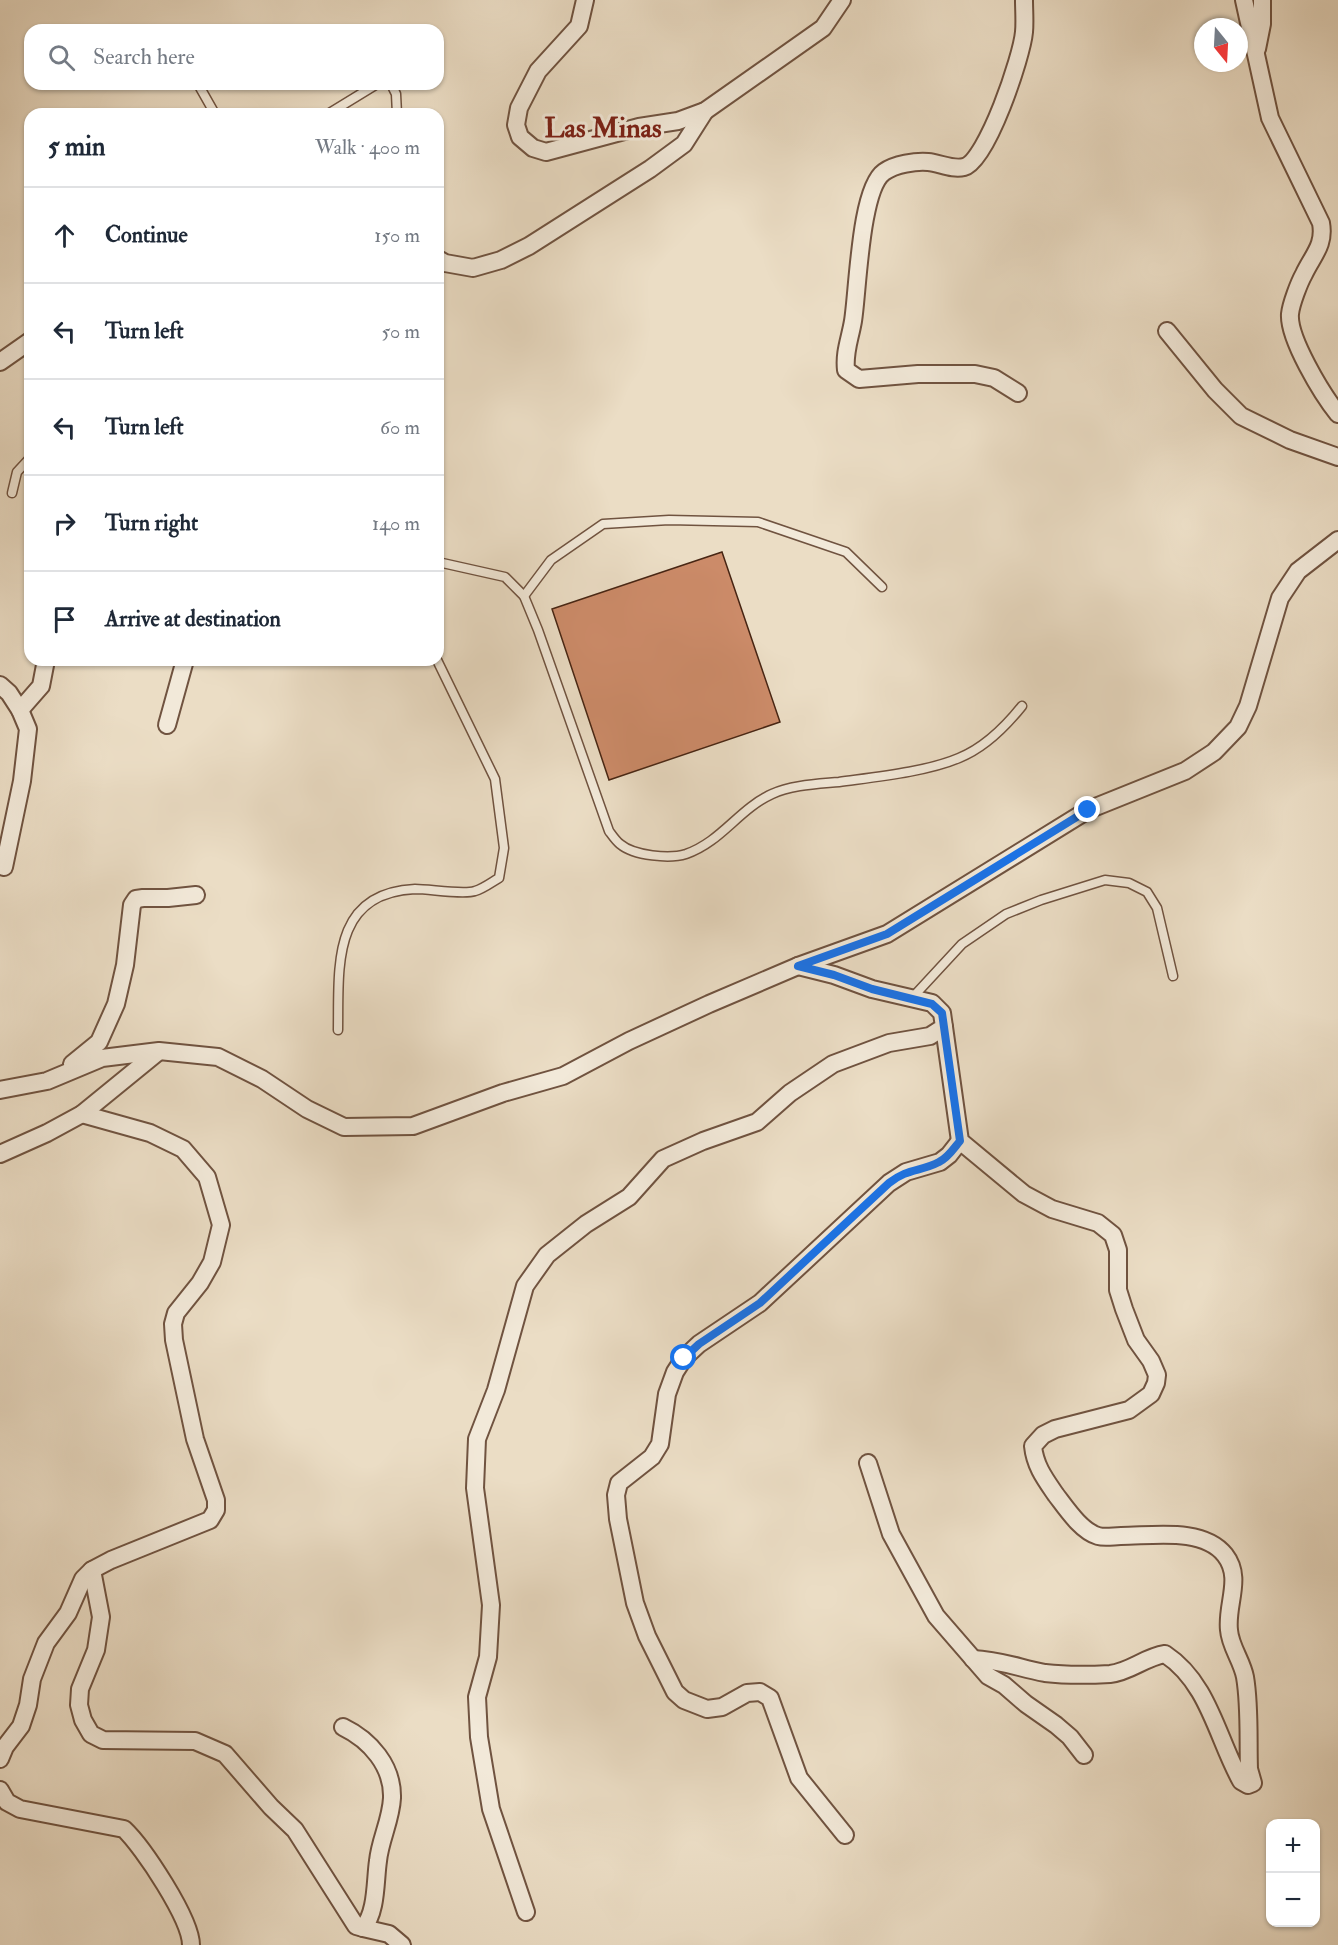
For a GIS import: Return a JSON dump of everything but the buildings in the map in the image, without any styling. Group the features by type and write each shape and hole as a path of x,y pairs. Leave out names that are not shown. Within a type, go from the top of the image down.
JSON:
{"street":[{"path":"585,0 579,27 537,71 519,108 516,125 520,137 533,148 546,152 639,127 678,121 705,111 823,28 842,0"},
{"path":"1018,393 994,378 975,374 918,374 859,379 846,370 844,358 853,323 866,212 874,186 883,172 896,166 927,162 958,168 968,166 974,161 995,122 1014,74 1024,33 1024,0"},
{"path":"1244,0 1270,118 1321,223 1323,235 1320,247 1303,275 1290,313 1295,340 1325,398 1338,414"},
{"path":"1255,56 1262,24 1262,0"},
{"path":"444,262 473,268 501,260 529,246 650,169 684,144 705,111"},
{"path":"1167,331 1215,390 1241,416 1290,440 1338,458"},
{"path":"0,362 24,345"},
{"path":"0,1090 47,1082 102,1058 159,1051 218,1057 262,1079 307,1109 344,1127 413,1126 503,1093 563,1076 629,1041 798,966 887,934 1088,810 1185,771 1214,752 1238,727 1248,706 1280,598 1298,570 1338,540"},
{"path":"20,710 41,686 45,666"},
{"path":"167,725 183,666"},
{"path":"0,685 9,693 20,710 28,729 22,781 4,867"},
{"path":"47,1082 99,1042 116,1004 120,989 132,905 136,899 196,895"},
{"path":"798,966 834,975 872,989 932,1004 942,1013 960,1141 1023,1194 1052,1209 1098,1223 1113,1235 1118,1250 1118,1290 1136,1340 1151,1361 1157,1375 1156,1383 1150,1394 1129,1410 1055,1429 1042,1435 1033,1446 1034,1458 1039,1470 1069,1512 1084,1527 1098,1536 1182,1535 1212,1543 1224,1554 1234,1575 1229,1632 1245,1678 1249,1769 1252,1783 1248,1785 1241,1781 1206,1700 1175,1660 1166,1654 1156,1655 1120,1672 1096,1675 1047,1673 994,1660 973,1659"},
{"path":"526,1912 491,1809 479,1737 477,1697 488,1657 491,1605 475,1488 477,1439 496,1390 525,1286 547,1256 586,1224 629,1197 663,1159 703,1141 757,1122 790,1094 833,1064 889,1043 930,1036 944,1027"},
{"path":"0,1154 82,1114 159,1051"},
{"path":"0,1759 5,1747 21,1726 28,1705 32,1679 46,1644 68,1613 83,1579 92,1570 111,1560 210,1521 216,1510 216,1500 195,1439 174,1340 173,1324 176,1313 212,1262 221,1225 207,1177 183,1149 150,1133 82,1114"},
{"path":"845,1835 799,1778 770,1698 759,1692 747,1693 722,1707 707,1709 684,1700 675,1692 647,1636 635,1602 618,1519 616,1495 619,1483 652,1457 660,1444 667,1394 675,1372 684,1358 699,1344 760,1303 889,1183 906,1172 940,1162 960,1141"},
{"path":"868,1463 891,1534 936,1616 988,1676 1004,1685 1020,1700 1070,1737 1084,1755"},
{"path":"92,1570 101,1617 96,1650 80,1689 79,1705 83,1720 91,1734 103,1740 195,1741 225,1754 271,1807 295,1830 356,1926 389,1934 402,1945"},
{"path":"343,1727 358,1734 370,1744 380,1758 391,1785 392,1798 379,1851 371,1912 363,1928"},
{"path":"0,1790 7,1802 20,1809 124,1829 135,1839 180,1909 191,1935 190,1945"}],"lane":[{"path":"201,90 211,108"},
{"path":"339,107 367,90"},
{"path":"394,90 397,108"},
{"path":"12,493 17,472 24,464"},
{"path":"524,596 551,560 603,524 669,520 758,522 846,552 882,587"},
{"path":"444,563 504,578 524,596 609,831 622,846 648,856 685,854 716,838 746,810 772,793 912,771 960,758 992,738 1022,706"},
{"path":"338,1030 339,958 355,915 376,897 414,889 475,892 500,878 504,848 495,778 441,666"},
{"path":"912,998 962,944 1006,914 1041,900 1105,880 1129,883 1147,892 1157,908 1173,976"}],"district":[{"name":"Las Minas","path":"603,128"}],"route":[{"path":"684,1358 699,1344 760,1303 889,1183 906,1172 940,1162 960,1141 942,1013 932,1004 872,989 834,975 798,966 887,934 1088,810"}]}
